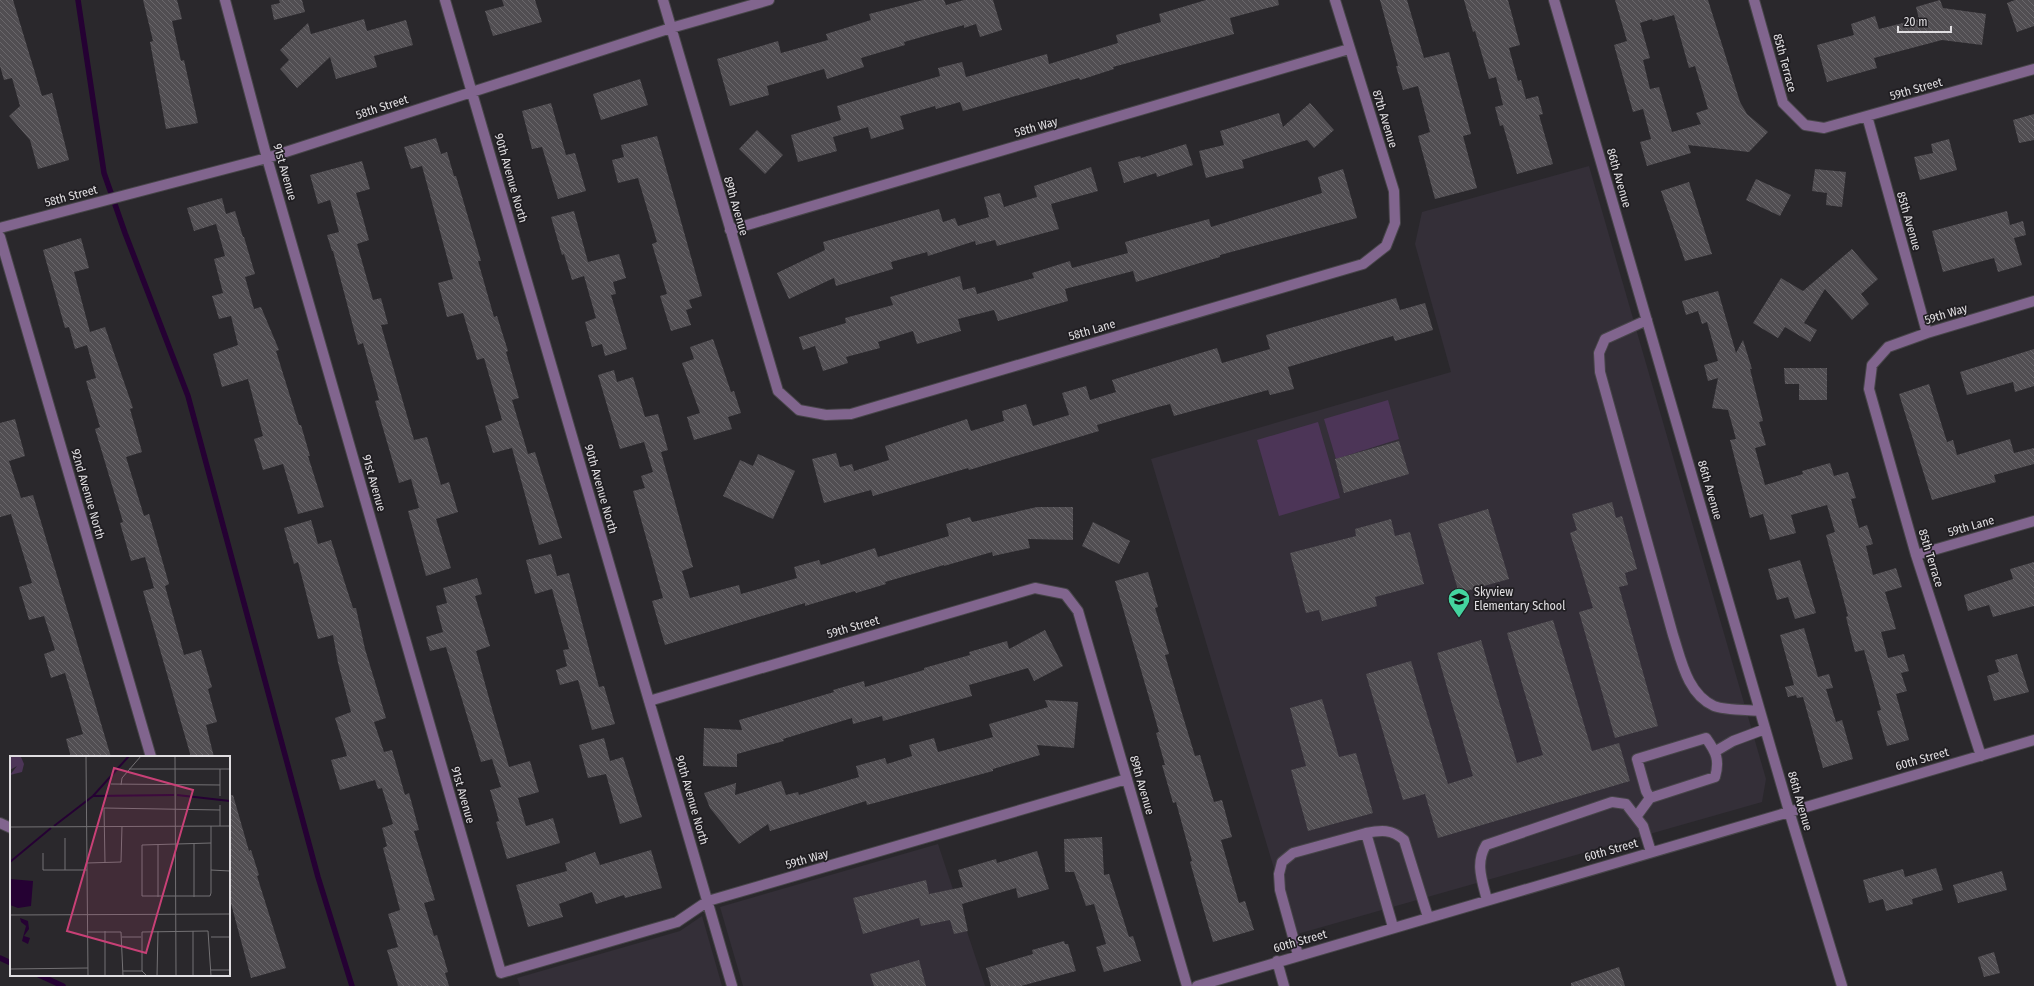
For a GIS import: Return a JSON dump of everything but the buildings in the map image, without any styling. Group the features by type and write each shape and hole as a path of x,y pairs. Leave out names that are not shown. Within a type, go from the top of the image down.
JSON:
{"street":[{"name":"91st Avenue","path":"225,0 267,158 501,973"},
{"name":"90th Avenue North","path":"445,0 732,986"},
{"name":"89th Avenue","path":"663,0 778,391 799,410"},
{"name":"58th Street","path":"0,228 89,206 139,191 267,158 671,28 769,0"},
{"name":"87th Avenue","path":"1335,0 1394,191 1395,223 1386,246"},
{"name":"86th Avenue","path":"1554,0 1789,811 1842,986"},
{"name":"85th Terrace","path":"1754,0 1782,103 1805,125"},
{"name":"58th Way","path":"730,230 1349,49"},
{"name":"59th Street","path":"1805,125 1824,128 2034,69"},
{"name":"85th Avenue","path":"1867,116 1927,333"},
{"name":"92nd Avenue North","path":"0,237 151,756"},
{"name":"58th Lane","path":"799,410 826,415 851,414 1364,264 1386,246"},
{"name":"59th Way","path":"1872,365 1888,347 1927,333 2034,301"},
{"path":"1647,320 1605,339 1599,353 1600,372 1686,677 1700,696 1714,706 1760,711"},
{"name":"85th Terrace","path":"1872,365 1869,389 1916,555 1981,756"},
{"name":"59th Lane","path":"1916,555 2034,521"},
{"name":"59th Street","path":"649,701 1035,588 1065,594"},
{"name":"89th Avenue","path":"1065,594 1078,611 1187,986"},
{"path":"1716,751 1733,741 1766,729"},
{"path":"1636,817 1650,798 1715,777 1718,765 1716,751 1706,738 1637,759 1646,791 1650,798"},
{"name":"60th Street","path":"1197,986 1277,961 2034,740"},
{"name":"59th Way","path":"501,973 677,922 708,901 1127,779"},
{"path":"1487,900 1479,867 1481,853 1486,845 1612,802 1626,804 1643,826 1651,852"},
{"path":"0,823 10,828"},
{"path":"1298,955 1280,890 1279,874 1282,862 1293,853 1378,830 1390,831 1404,840 1428,917"},
{"path":"1366,833 1393,927"},
{"path":"1277,961 1284,986"}],"shaded area":[{"name":"Skyview Elementary School","path":"1589,166 1766,779 1762,802 1294,935 1151,459 1451,372 1415,244 1422,212"},
{"path":"1388,400 1399,439 1336,459 1324,419"},
{"path":"1318,422 1340,498 1279,516 1257,440"},
{"path":"938,844 985,986 743,986 720,907"},
{"path":"702,916 722,986 520,986 517,978 680,931"}],"waterway":[{"path":"78,0 104,173 125,233 188,396 318,877 352,986"},
{"path":"0,958 10,963"},
{"path":"41,976 63,986"}],"place":[{"name":"Skyview Elementary School","path":"1459,618"}]}
